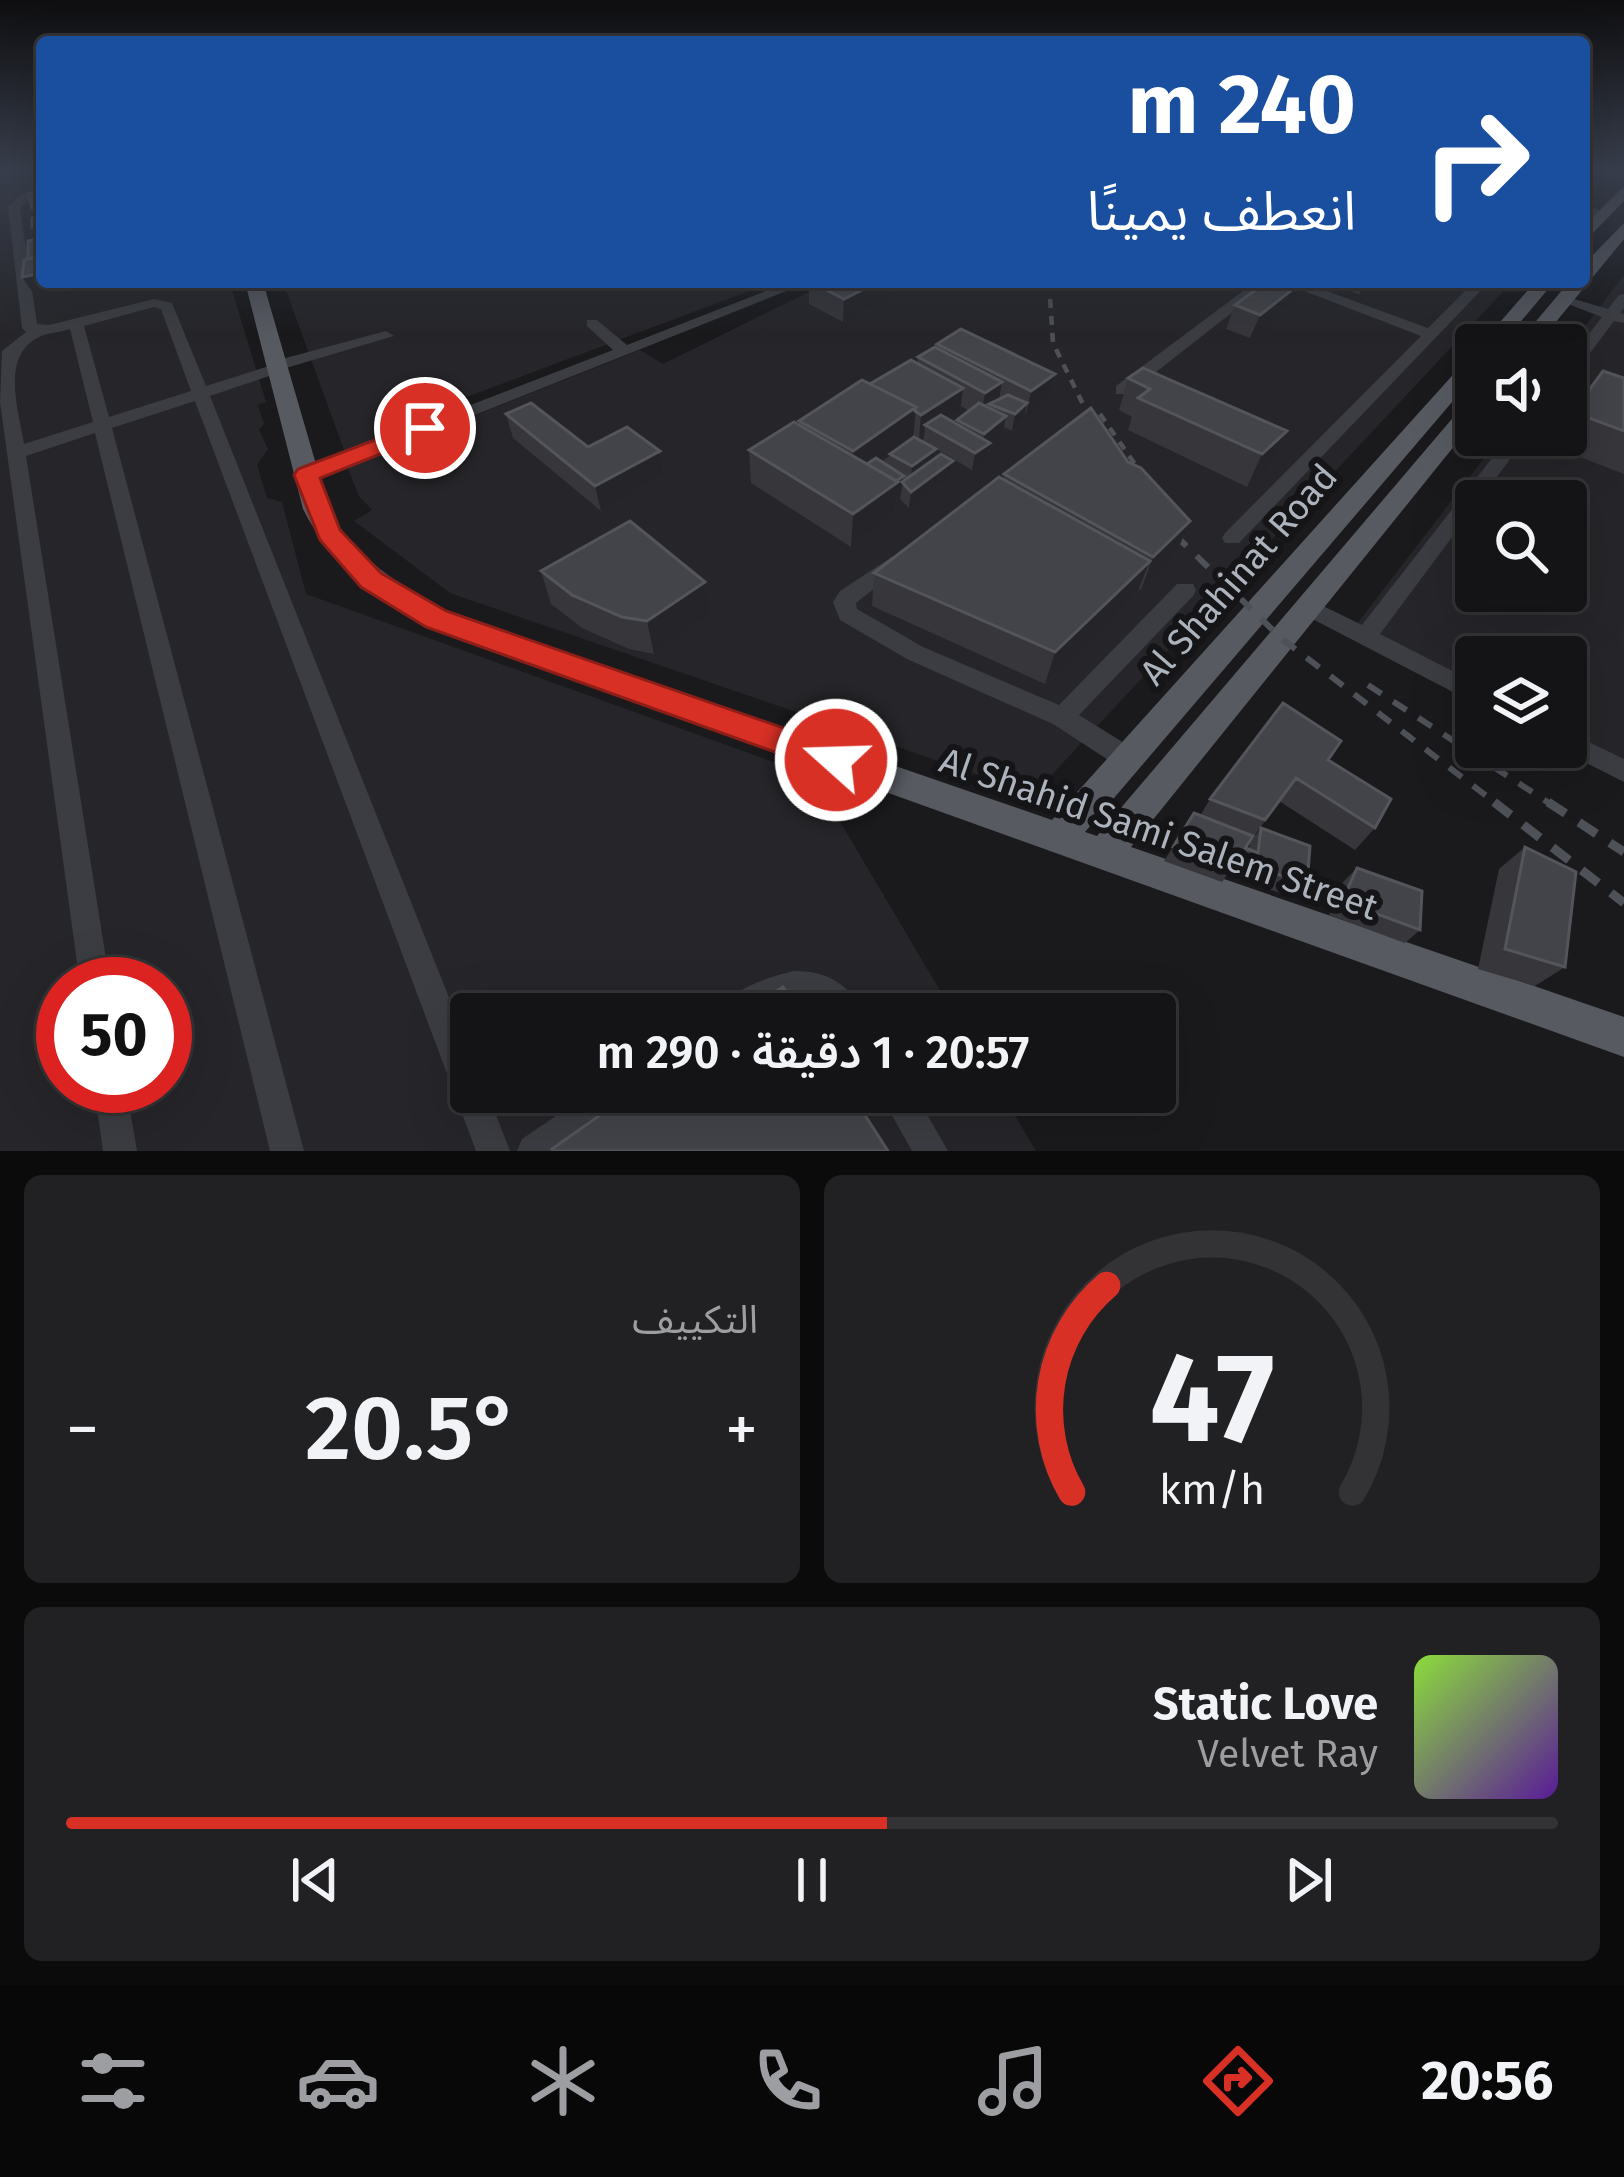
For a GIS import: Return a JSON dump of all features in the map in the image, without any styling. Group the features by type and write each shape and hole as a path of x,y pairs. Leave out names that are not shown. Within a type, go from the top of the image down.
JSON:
{"main road":[{"path":"1590,234 1620,233"},
{"path":"1591,257 1620,233"},
{"name":"Al Shahid Sami Salem Street","path":"256,288 316,509 347,557 386,590 436,619 1624,1037"},
{"path":"1508,324 1540,288"},
{"path":"1544,324 1574,288"},
{"name":"Al Shahinat Road","path":"1058,838 1455,393"},
{"name":"Al Shahinat Road","path":"1103,855 1455,430"}],"street":[{"path":"16,225 30,328 37,331"},
{"path":"307,475 786,288"},
{"path":"1122,390 1256,288"},
{"path":"1304,288 1431,334"},
{"path":"1232,538 1476,288"},
{"path":"1587,351 1617,317 1624,298"},
{"path":"1564,300 1617,317"},
{"path":"91,957 3,362 37,331 154,303 167,306 494,1151"},
{"path":"76,323 287,1151"},
{"path":"592,323 622,350"},
{"path":"16,453 277,366 386,336"},
{"path":"1365,637 1504,456"},
{"path":"918,544 848,597 848,614 915,653 1062,716 1128,759"},
{"path":"1062,716 1186,590"},
{"path":"1307,606 1455,683"},
{"path":"1587,752 1624,771"},
{"path":"765,993 806,985 827,993"},
{"path":"114,1113 120,1151"},
{"path":"534,1151 589,1113"},
{"path":"908,1113 931,1151"}],"shaded area":[{"path":"0,225 36,225 36,288 232,290 266,402 258,405 264,424 259,430 268,449 257,465 267,498 282,502 306,594 813,776 942,993 450,993 450,1113 1013,1113 1036,1151 0,1151"},
{"path":"1624,275 1624,772 1587,753 1587,636 1455,636 1455,683 1353,629 1455,496 1455,612 1587,612 1587,480 1467,480 1486,456 1587,456 1587,324"},
{"path":"285,288 757,288 373,432 374,440 344,450"},
{"path":"817,288 1506,288 1473,324 1455,324 1455,343 1045,782 1035,786 1008,785 450,593 354,521 372,510 359,496 347,466 640,350 663,364"}],"building":[{"path":"36,239 36,257 28,259 28,241"},
{"path":"36,257 36,274 22,277 24,260"},
{"path":"823,288 866,288 844,299"},
{"path":"1258,288 1294,288 1260,315 1235,305"},
{"path":"961,329 1055,374 1031,391 937,344"},
{"path":"935,347 1002,382 985,393 918,357"},
{"path":"911,360 963,388 921,415 916,407 870,384"},
{"path":"1143,368 1287,431 1262,454 1138,398 1150,389 1128,378"},
{"path":"1603,371 1624,378 1624,431 1587,417 1587,393"},
{"path":"862,380 916,407 853,451 799,421"},
{"path":"1008,395 1027,403 1015,414 989,404"},
{"path":"531,403 588,447 627,427 660,451 595,486 506,414"},
{"path":"979,403 1006,416 984,434 957,420"},
{"path":"1091,408 1128,462 1141,468 1190,521 1153,557 1004,474"},
{"path":"941,415 990,443 975,453 925,425"},
{"path":"794,422 898,482 853,514 749,450"},
{"path":"914,437 936,449 912,466 890,454"},
{"path":"941,454 953,461 911,492 902,482"},
{"path":"876,458 904,476 896,481 867,464"},
{"path":"999,477 1150,561 1055,652 874,573"},
{"path":"630,521 705,582 647,621 622,617 572,595 541,571"},
{"path":"1283,703 1341,741 1328,760 1391,799 1375,828 1296,778 1265,820 1210,799"},
{"path":"1194,813 1253,836 1233,867 1173,847"},
{"path":"1261,828 1310,846 1307,884 1244,863 1246,848 1258,853"},
{"path":"1525,847 1576,872 1565,967 1505,949"},
{"path":"1357,868 1422,891 1420,930 1342,901"},
{"path":"603,1113 864,1113 888,1151 553,1151"}],"railway":[{"path":"1049,288 1053,343 1100,439"},
{"path":"1100,414 1155,493"},
{"path":"1158,516 1177,537"},
{"path":"1177,537 1281,638 1498,805"},
{"path":"1368,685 1552,805"},
{"path":"1494,802 1624,903"},
{"path":"1548,802 1624,852"}],"route":[{"path":"425,428 307,475 329,534 371,580 436,619 836,760"}]}
